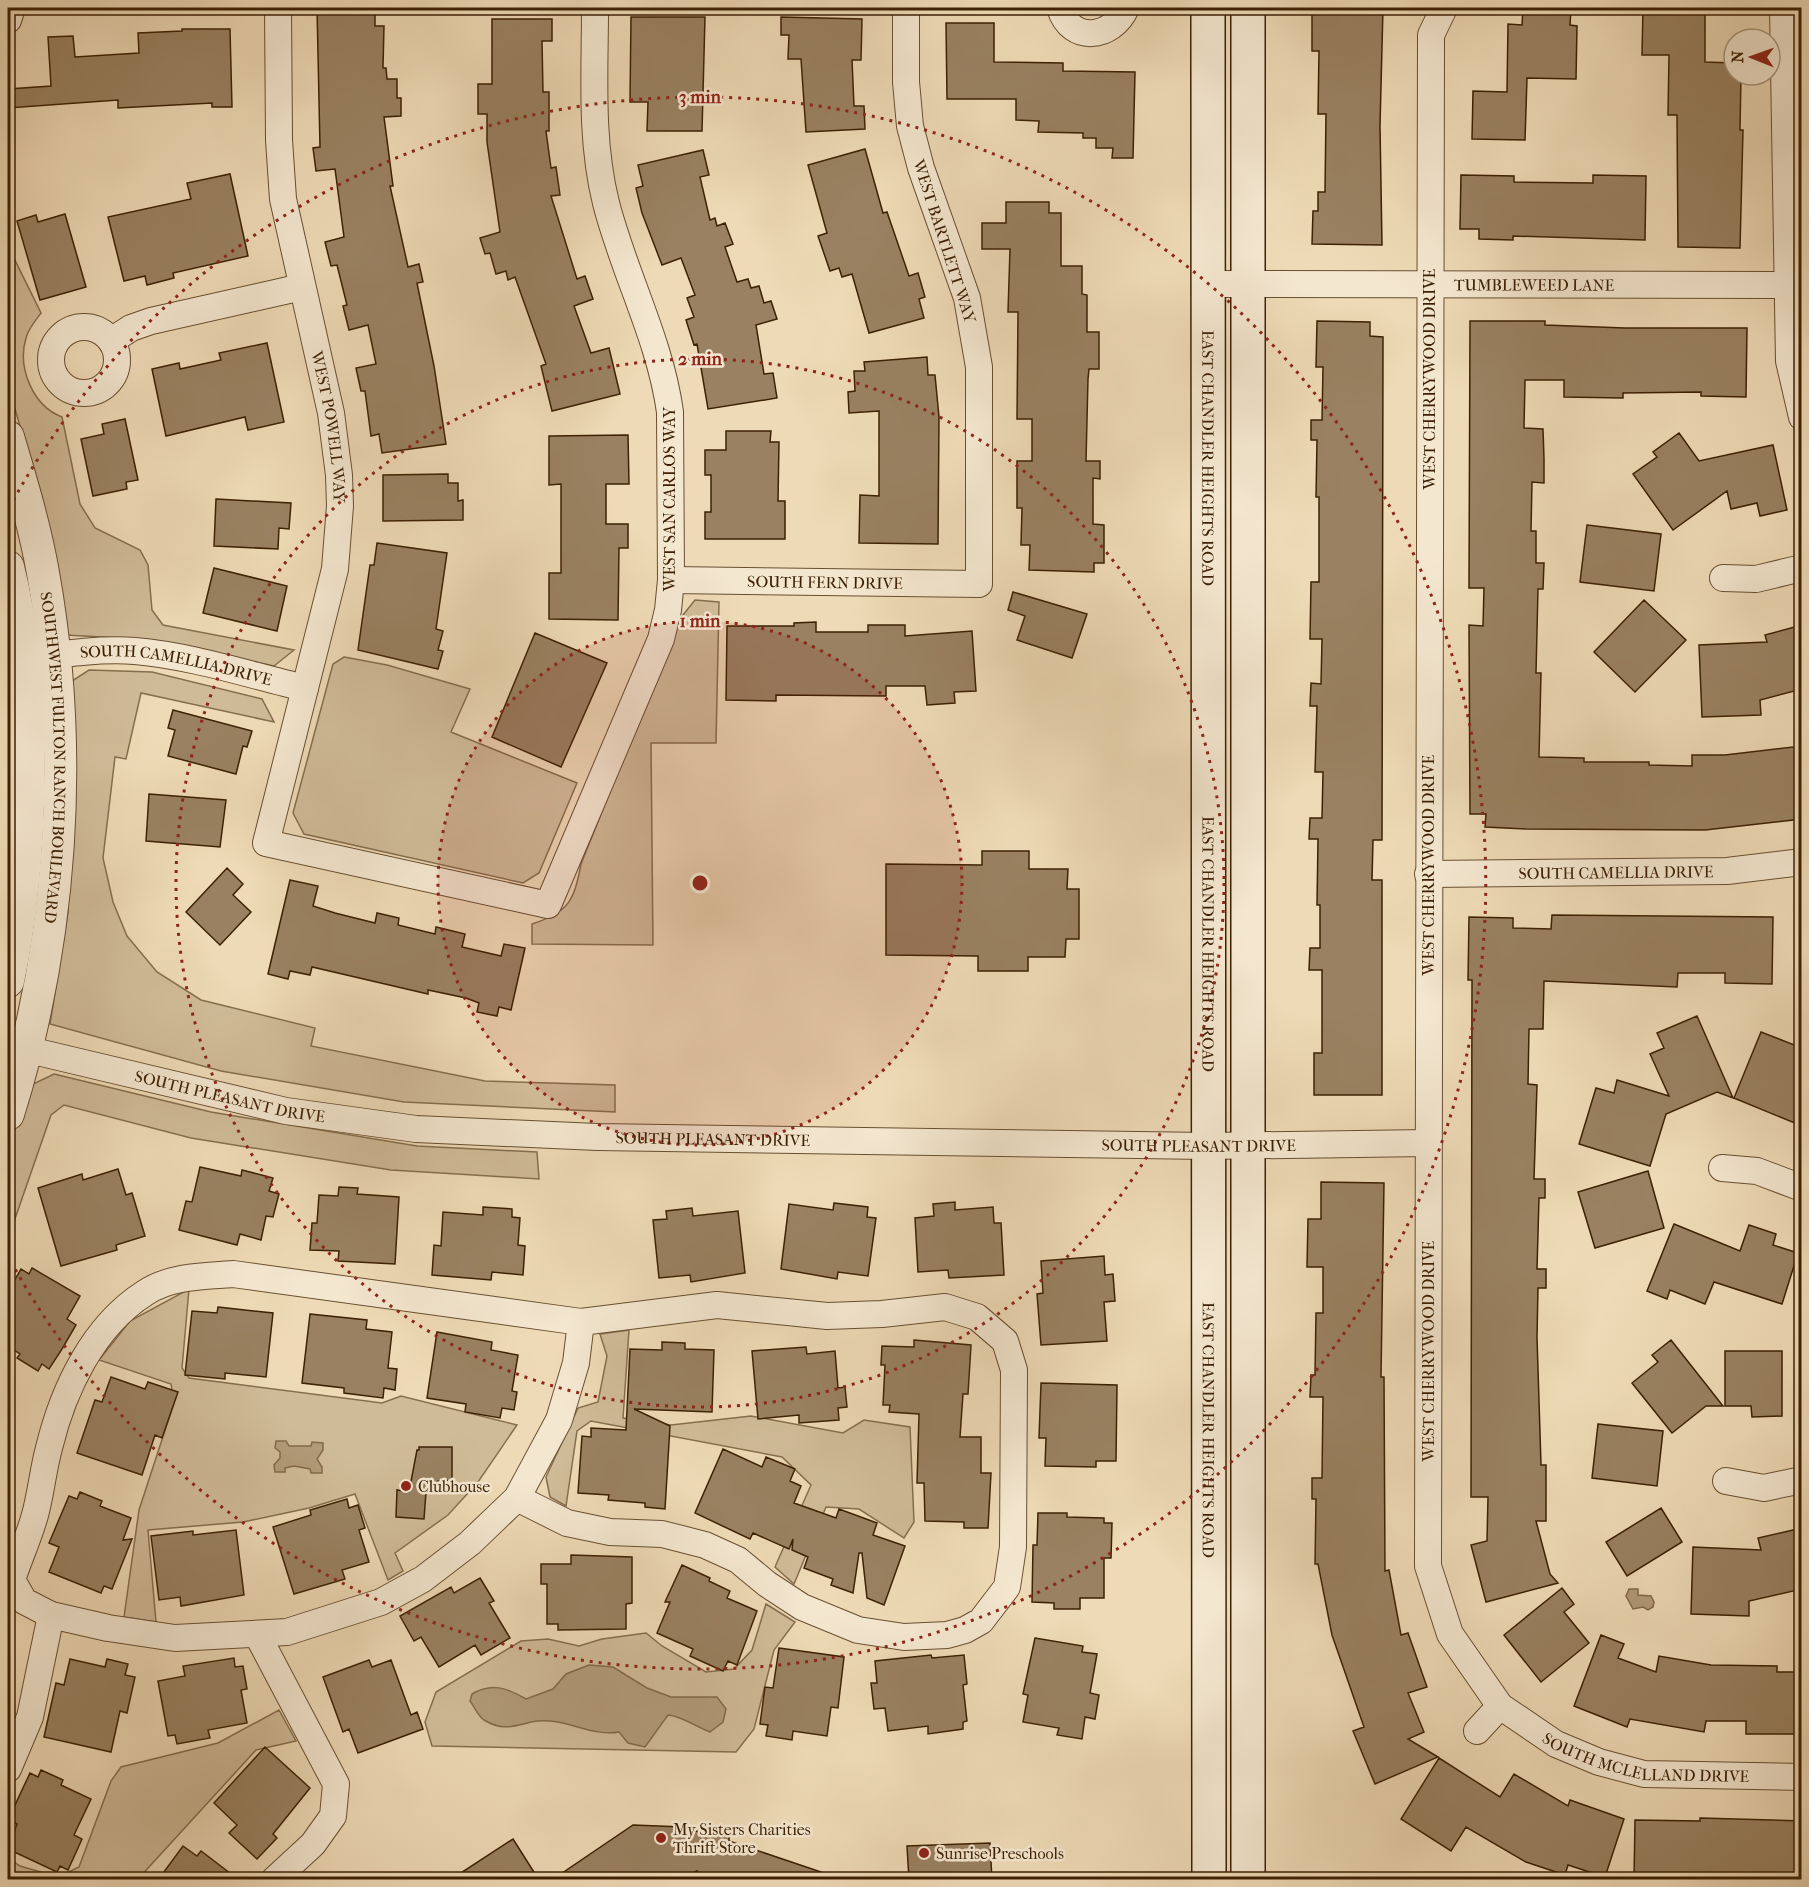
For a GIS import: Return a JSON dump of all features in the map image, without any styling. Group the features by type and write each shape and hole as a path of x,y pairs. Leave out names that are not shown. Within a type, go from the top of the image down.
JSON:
{"main road":[{"name":"EAST CHANDLER HEIGHTS ROAD","path":"1208,8 1209,1880"},
{"path":"1248,8 1248,1880"}],"street":[{"path":"8,20 12,8"},
{"name":"WEST POWELL WAY","path":"266,843 335,569 340,506 339,475 331,413 288,228 280,170 279,8"},
{"name":"WEST SAN CARLOS WAY","path":"266,843 548,905 661,639 668,610 671,580 671,439 667,386 653,336 607,205 600,175 595,114 595,8"},
{"name":"WEST BARTLETT WAY","path":"906,8 906,82 910,126 921,168 967,298 975,332 981,402 979,584"},
{"path":"1060,8 1068,22 1076,29 1096,33 1115,26 1126,8"},
{"name":"WEST CHERRYWOOD DRIVE","path":"1444,8 1431,35 1428,1566 1450,1634 1500,1706"},
{"path":"1784,8 1789,361 1802,417"},
{"name":"TUMBLEWEED LANE","path":"1208,284 1788,285"},
{"path":"111,341 131,328 150,321 302,287"},
{"name":"SOUTHWEST FULTON RANCH BOULEVARD","path":"8,437 43,571 55,655 61,745 56,873 49,940 17,1047 8,1114"},
{"name":"SOUTHWEST FULTON RANCH BOULEVARD","path":"8,567 15,660 29,746 19,914 8,981"},
{"path":"1723,578 1756,579 1802,568"},
{"name":"SOUTH FERN DRIVE","path":"671,580 979,584"},
{"name":"SOUTH CAMELLIA DRIVE","path":"15,660 98,651 169,656 305,688"},
{"name":"SOUTH CAMELLIA DRIVE","path":"1428,874 1727,872 1802,862"},
{"name":"SOUTH PLEASANT DRIVE","path":"17,1047 286,1111 416,1130 597,1137 1207,1146 1428,1143"},
{"path":"1722,1167 1757,1171 1802,1188"},
{"path":"516,1498 567,1523 610,1532 662,1534 705,1545 738,1560 802,1607 858,1630 904,1637 947,1635 965,1630 981,1621 1007,1587 1013,1547 1014,1370 1005,1341 977,1317 945,1307 882,1314 827,1316 717,1305 581,1322 233,1274 192,1276 146,1292 112,1321 81,1362 63,1402 49,1447 35,1515 12,1580 24,1601 51,1615 108,1628 175,1638 258,1636 287,1632 381,1602 423,1579 470,1543 516,1498 559,1420 576,1363 581,1322"},
{"path":"1726,1481 1764,1488 1802,1480"},
{"path":"8,1769 30,1717 51,1615"},
{"path":"258,1636 336,1784 333,1816 313,1844 274,1880"},
{"path":"1477,1731 1500,1706"},
{"name":"SOUTH MCLELLAND DRIVE","path":"1500,1706 1556,1744 1599,1762 1644,1774 1802,1777"}],"shaded area":[{"path":"8,246 41,313 26,338 24,361 26,373 35,395 52,412 62,417 80,504 95,528 140,550 148,565 152,610 163,625 294,650 274,666 154,640 66,635 22,433 8,385"},
{"path":"695,600 719,602 716,743 651,743 653,945 532,944 532,924 554,915 568,903 572,896 581,864 679,620"},
{"path":"344,657 387,665 470,689 451,732 577,783 539,873 523,883 304,834 293,813 333,664"},
{"path":"89,670 152,672 262,699 274,722 141,693 126,759 115,757 103,858 113,902 127,936 157,972 201,1000 315,1028 311,1046 485,1081 615,1085 615,1112 404,1102 221,1071 50,1024 68,912 73,772 69,683"},
{"path":"8,694 13,699 17,805 8,929"},
{"path":"54,1074 211,1112 417,1146 537,1152 539,1179 391,1170 191,1138 64,1105 51,1115 8,1239 8,1144 29,1086"},
{"path":"189,1289 182,1368 189,1378 382,1403 401,1396 517,1425 478,1482 448,1515 395,1553 403,1571 388,1580 355,1494 309,1508 243,1522 148,1530 156,1622 124,1617 139,1510 174,1403 171,1384 99,1360 130,1321"},
{"path":"629,1330 623,1418 671,1425 751,1416 843,1433 864,1420 910,1427 914,1522 904,1538 859,1509 826,1507 794,1584 775,1567 811,1485 782,1457 591,1421 577,1431 566,1506 550,1497 546,1477 578,1408 598,1402 607,1356 600,1334"},
{"path":"276,1441 286,1441 289,1446 311,1446 312,1442 323,1443 323,1450 317,1459 322,1467 322,1473 311,1473 310,1469 294,1466 285,1468 285,1472 275,1472 274,1465 280,1458 280,1452 275,1448"},
{"path":"1629,1589 1638,1589 1638,1595 1651,1596 1654,1602 1653,1607 1648,1610 1643,1607 1633,1609 1626,1596"},
{"path":"766,1604 795,1622 774,1650 754,1729 736,1752 432,1746 425,1722 436,1692 521,1641 548,1639 579,1646 602,1639 646,1633 662,1646 706,1672 734,1669 752,1650"},
{"path":"589,1665 613,1667 647,1688 671,1697 717,1697 726,1709 723,1722 710,1732 678,1717 668,1715 645,1747 628,1743 619,1732 599,1732 558,1722 537,1721 505,1727 498,1726 482,1718 470,1701 472,1694 493,1687 506,1689 526,1699 553,1689 566,1674"},
{"path":"279,1710 296,1741 256,1750 138,1879 8,1879 8,1858 20,1866 58,1877 79,1867 111,1781 121,1767 218,1743"}],"building":[{"path":"317,8 375,8 375,26 384,26 383,68 386,68 387,79 397,79 397,98 401,98 401,116 384,117 393,186 390,186 408,267 419,264 423,282 417,283 434,366 446,444 382,453 379,434 371,436 365,391 361,391 356,368 376,364 368,325 349,330 343,306 347,305 337,265 331,266 325,242 344,237 335,169 316,171 313,148 320,147"},
{"path":"1312,8 1383,8 1380,126 1382,245 1312,244 1313,211 1318,211 1318,192 1325,192 1326,114 1318,114 1319,51 1312,51"},
{"path":"1523,8 1571,8 1570,25 1577,26 1576,79 1527,78 1525,140 1472,139 1473,91 1507,92 1508,24 1522,25"},
{"path":"1643,8 1705,8 1705,62 1722,63 1722,87 1741,87 1740,130 1743,130 1740,248 1678,247 1677,115 1668,115 1669,55 1642,55"},
{"path":"631,17 705,17 702,131 647,131 648,102 630,102"},
{"path":"781,17 862,19 861,60 852,60 854,106 864,106 865,129 806,132 801,59 788,59 789,35 781,35"},
{"path":"492,19 552,19 552,41 542,41 543,92 549,92 549,131 546,131 551,168 556,167 560,195 551,196 577,279 585,276 593,299 574,306 591,353 609,348 620,394 552,411 541,366 546,364 515,277 508,280 506,271 496,274 490,253 485,254 480,238 500,232 487,142 487,114 478,114 478,84 492,84"},
{"path":"946,23 994,23 994,62 1063,63 1063,71 1135,72 1133,158 1112,158 1113,148 1096,148 1096,138 1083,138 1083,133 1038,132 1039,121 1016,120 1016,99 947,99"},
{"path":"182,29 230,29 232,107 212,107 212,103 118,108 118,100 8,108 8,89 51,86 48,37 73,36 75,57 139,53 138,33 182,31"},
{"path":"865,149 883,213 887,212 909,276 918,273 925,297 919,299 924,318 869,333 852,274 842,277 839,268 830,271 818,236 827,233 808,165"},
{"path":"703,150 709,175 700,177 710,220 715,218 717,226 725,223 733,244 725,247 737,282 748,279 751,288 759,286 764,303 771,301 777,319 756,325 764,374 773,373 777,398 708,409 697,344 694,345 686,320 694,317 687,298 695,295 681,258 662,265 642,213 636,188 643,186 638,165"},
{"path":"230,174 248,256 173,273 174,278 147,285 145,276 124,281 108,217 191,199 187,183"},
{"path":"1461,175 1514,176 1514,182 1593,183 1593,175 1646,176 1645,240 1513,236 1513,240 1479,239 1479,229 1460,229"},
{"path":"1006,202 1049,202 1049,213 1061,213 1061,266 1082,266 1082,294 1087,295 1087,332 1099,332 1099,369 1089,369 1086,461 1100,461 1100,479 1093,478 1093,524 1104,525 1104,563 1094,563 1094,572 1029,570 1030,545 1021,545 1022,508 1017,508 1017,461 1032,461 1032,419 1017,419 1018,312 1008,312 1010,249 982,249 982,223 1006,223"},
{"path":"65,214 86,287 40,300 17,221 36,215 38,222"},
{"path":"1317,321 1370,322 1370,336 1383,337 1382,840 1373,840 1372,880 1382,880 1382,1095 1314,1095 1314,1053 1322,1053 1322,970 1309,970 1310,948 1320,948 1320,905 1317,905 1318,839 1309,839 1310,818 1322,818 1323,772 1315,772 1317,706 1310,706 1311,683 1321,684 1322,639 1310,639 1311,582 1319,582 1319,497 1316,497 1317,440 1311,440 1311,420 1322,420 1323,367 1316,367"},
{"path":"1470,321 1545,321 1545,325 1625,328 1747,328 1746,397 1701,396 1701,392 1623,393 1623,398 1564,397 1564,380 1525,380 1524,428 1543,429 1544,483 1532,482 1531,531 1536,531 1536,563 1544,563 1543,589 1538,589 1536,673 1541,673 1539,757 1584,758 1584,762 1649,762 1649,765 1692,766 1692,755 1725,755 1802,746 1802,819 1705,830 1526,829 1485,827 1486,814 1470,814 1469,625 1483,626 1484,588 1469,588"},
{"path":"267,343 284,422 248,430 245,417 166,436 152,369 179,363 180,369 221,360 219,353"},
{"path":"927,357 928,375 935,375 939,417 938,544 859,543 860,495 879,496 879,411 849,413 848,392 855,391 854,371 865,371 864,362"},
{"path":"125,419 138,480 126,482 127,489 93,496 81,439 104,434 102,424"},
{"path":"726,431 771,431 770,442 779,442 778,501 785,501 785,539 705,539 705,512 711,512 711,475 705,475 705,450 726,450"},
{"path":"1679,433 1699,461 1773,445 1787,510 1760,516 1757,503 1731,509 1727,491 1673,530 1633,474 1657,457 1653,452"},
{"path":"628,435 629,484 606,484 606,524 628,524 628,548 619,548 618,620 549,619 549,573 561,573 561,484 549,485 549,436"},
{"path":"448,474 448,483 458,483 458,501 463,500 463,520 383,521 383,475"},
{"path":"216,499 291,503 289,529 279,528 278,549 214,546"},
{"path":"1587,525 1661,534 1654,591 1580,582"},
{"path":"377,543 447,553 436,629 443,631 438,650 443,651 438,669 358,650 370,565 374,565"},
{"path":"214,568 287,586 277,631 203,613"},
{"path":"1013,592 1087,614 1072,658 1017,640 1025,616 1008,610"},
{"path":"1644,600 1686,640 1635,692 1594,652"},
{"path":"816,622 816,632 868,632 868,625 905,625 905,636 972,631 976,691 954,692 955,703 927,705 925,686 886,686 886,696 776,695 776,701 726,700 727,626 794,626 794,623"},
{"path":"1802,625 1802,689 1760,700 1761,715 1702,717 1699,645 1767,642 1765,635"},
{"path":"535,633 607,663 561,767 492,737"},
{"path":"173,710 252,731 247,747 243,746 236,774 168,756 175,730 168,728"},
{"path":"149,794 226,800 220,847 146,841"},
{"path":"982,851 1029,851 1029,869 1068,869 1067,889 1079,889 1079,939 1066,939 1065,957 1028,957 1028,971 978,971 978,956 886,955 886,864 982,865"},
{"path":"227,868 243,884 233,895 251,912 220,945 186,912"},
{"path":"290,880 318,886 313,906 335,913 375,923 377,913 399,918 398,925 435,934 436,927 465,934 462,947 501,956 504,944 525,948 511,1010 499,1007 497,1016 477,1012 479,1003 466,998 428,990 428,994 312,967 310,975 290,971 288,979 268,974"},
{"path":"1552,915 1773,917 1772,984 1725,983 1725,973 1678,973 1677,987 1544,981 1543,1029 1529,1029 1528,1084 1537,1085 1534,1179 1545,1179 1545,1198 1539,1198 1537,1269 1546,1269 1546,1288 1538,1288 1537,1337 1541,1465 1546,1465 1546,1521 1536,1521 1550,1574 1558,1583 1486,1602 1471,1545 1487,1541 1488,1497 1471,1497 1472,980 1468,980 1469,917 1513,918 1513,928 1551,929"},
{"path":"1697,1016 1733,1098 1717,1092 1666,1114 1650,1166 1579,1144 1596,1088 1614,1093 1617,1080 1669,1096 1650,1054 1664,1048 1657,1033"},
{"path":"1761,1032 1802,1048 1802,1126 1734,1098"},
{"path":"200,1167 241,1176 242,1170 273,1178 269,1191 279,1194 273,1217 266,1216 261,1240 240,1234 237,1245 179,1230 186,1201 192,1202"},
{"path":"118,1169 126,1195 132,1193 145,1236 116,1245 117,1250 61,1266 38,1188 82,1174 83,1180"},
{"path":"1648,1171 1664,1228 1595,1248 1578,1192"},
{"path":"1321,1182 1384,1183 1381,1377 1384,1377 1385,1571 1389,1570 1401,1635 1408,1633 1427,1687 1408,1693 1424,1732 1408,1739 1438,1757 1375,1784 1353,1731 1364,1727 1332,1635 1318,1564 1315,1564 1316,1499 1312,1499 1312,1478 1322,1478 1323,1397 1310,1397 1311,1375 1315,1375 1316,1313 1323,1313 1323,1267 1307,1267 1308,1219 1321,1219"},
{"path":"339,1187 358,1188 357,1194 399,1197 395,1264 338,1261 339,1251 310,1250 312,1223 317,1223 319,1195 338,1196"},
{"path":"955,1202 955,1210 993,1207 994,1223 1001,1223 1004,1275 949,1278 948,1270 918,1272 915,1218 934,1216 933,1204"},
{"path":"834,1203 868,1207 867,1217 876,1218 868,1276 838,1272 837,1279 781,1269 789,1204 833,1210"},
{"path":"483,1207 512,1209 512,1217 520,1218 518,1245 525,1246 523,1275 492,1272 491,1280 432,1275 434,1245 441,1246 443,1212 483,1215"},
{"path":"692,1208 693,1216 738,1211 745,1273 691,1282 690,1275 659,1278 653,1220 667,1219 666,1211"},
{"path":"1674,1224 1740,1251 1749,1225 1776,1234 1773,1245 1798,1253 1782,1304 1714,1282 1705,1304 1670,1290 1667,1299 1647,1291"},
{"path":"1104,1256 1105,1275 1113,1274 1115,1301 1104,1302 1107,1341 1041,1345 1037,1294 1043,1293 1041,1261"},
{"path":"32,1268 80,1296 67,1319 76,1325 49,1369 42,1364 38,1371 17,1358 20,1354 8,1346 8,1292 21,1269 29,1274"},
{"path":"218,1307 273,1313 266,1377 225,1373 225,1379 185,1375 192,1311 217,1313"},
{"path":"310,1314 367,1320 366,1329 392,1332 388,1368 397,1369 395,1390 384,1388 383,1398 344,1393 344,1388 302,1383"},
{"path":"437,1332 492,1342 491,1350 518,1355 512,1391 517,1392 514,1410 502,1408 500,1418 465,1412 466,1404 427,1398"},
{"path":"914,1340 971,1345 968,1394 963,1394 960,1437 981,1437 981,1473 991,1473 988,1528 964,1528 964,1522 925,1521 924,1483 917,1483 919,1414 889,1412 890,1405 883,1405 885,1365 881,1365 882,1346 914,1347"},
{"path":"1671,1340 1723,1406 1706,1406 1672,1433 1632,1383 1658,1362 1652,1355"},
{"path":"662,1342 685,1343 685,1349 714,1350 712,1412 634,1409 670,1426 665,1509 645,1507 645,1503 608,1500 609,1495 578,1493 582,1436 591,1437 591,1428 626,1430 630,1349 662,1350"},
{"path":"806,1347 807,1354 835,1351 838,1388 845,1387 847,1407 838,1408 839,1420 799,1423 799,1415 758,1419 752,1351"},
{"path":"1725,1351 1782,1351 1782,1416 1752,1417 1751,1406 1725,1406"},
{"path":"111,1377 145,1389 148,1382 178,1392 162,1438 155,1435 142,1475 77,1453 95,1400 102,1402"},
{"path":"1041,1383 1117,1385 1116,1461 1096,1461 1096,1467 1045,1466 1046,1438 1039,1438"},
{"path":"1598,1424 1663,1431 1657,1486 1592,1478"},
{"name":"Clubhouse","path":"419,1447 452,1447 452,1480 438,1481 426,1492 424,1519 396,1517 397,1490 409,1492"},
{"path":"723,1449 762,1467 766,1457 795,1469 790,1481 801,1486 794,1503 836,1518 839,1509 877,1523 873,1535 905,1546 884,1605 867,1598 862,1553 859,1553 853,1593 831,1585 833,1579 804,1568 808,1557 792,1550 793,1539 789,1549 753,1533 750,1539 695,1513"},
{"path":"80,1492 102,1501 100,1506 131,1518 123,1540 132,1539 112,1589 104,1586 101,1593 49,1572 59,1547 49,1543 69,1496 77,1499"},
{"path":"347,1499 349,1508 358,1505 365,1528 359,1530 369,1562 342,1570 345,1579 294,1594 273,1527 311,1515 310,1510"},
{"path":"1661,1508 1682,1542 1627,1576 1606,1542"},
{"path":"1038,1513 1067,1513 1067,1517 1104,1518 1104,1523 1112,1523 1111,1558 1104,1558 1104,1598 1080,1598 1080,1609 1054,1609 1054,1603 1032,1602 1033,1545 1037,1545"},
{"path":"1802,1528 1802,1589 1749,1601 1749,1616 1691,1614 1693,1547 1761,1550 1758,1538"},
{"path":"236,1530 244,1595 181,1606 180,1597 159,1600 151,1536 193,1531 193,1535"},
{"path":"571,1555 632,1557 632,1603 626,1604 626,1629 558,1630 558,1624 547,1624 547,1584 541,1584 541,1564 571,1564"},
{"path":"682,1565 710,1578 709,1581 730,1591 727,1598 757,1611 737,1665 728,1661 723,1671 690,1656 693,1649 657,1633 670,1602 665,1602"},
{"path":"480,1578 494,1601 489,1603 510,1638 481,1655 475,1645 439,1667 421,1637 414,1641 400,1616 451,1587 454,1593"},
{"path":"1562,1588 1574,1604 1564,1612 1589,1643 1541,1682 1504,1635"},
{"path":"1601,1635 1624,1644 1618,1658 1656,1672 1659,1656 1711,1665 1777,1666 1777,1672 1802,1672 1802,1734 1746,1734 1746,1721 1706,1721 1704,1732 1630,1719 1627,1727 1574,1706"},
{"path":"1035,1638 1083,1646 1082,1652 1097,1654 1090,1693 1099,1695 1095,1719 1085,1717 1082,1739 1057,1735 1059,1728 1023,1722 1028,1695 1023,1694"},
{"path":"779,1648 844,1657 838,1708 831,1707 827,1736 793,1731 792,1740 766,1736 768,1725 760,1724 765,1687 773,1688"},
{"path":"931,1655 932,1658 964,1655 967,1684 963,1685 967,1721 963,1722 963,1729 928,1734 928,1726 888,1731 885,1708 874,1709 871,1683 877,1683 875,1661"},
{"path":"234,1658 235,1667 243,1666 247,1689 241,1690 247,1723 208,1730 210,1738 177,1744 175,1735 168,1736 158,1681 185,1676 183,1666"},
{"path":"70,1659 105,1667 107,1659 128,1664 125,1675 135,1677 127,1713 120,1711 111,1752 44,1737 56,1683 64,1685"},
{"path":"369,1660 372,1667 391,1660 411,1715 417,1712 423,1729 358,1753 349,1729 343,1732 323,1677"},
{"path":"265,1747 310,1788 273,1834 277,1838 257,1859 229,1833 237,1825 214,1803"},
{"path":"1439,1758 1500,1797 1514,1774 1568,1806 1570,1800 1624,1819 1605,1877 1568,1865 1565,1875 1526,1862 1466,1827 1451,1851 1401,1819"},
{"path":"41,1770 63,1780 61,1785 91,1799 74,1835 82,1839 68,1870 60,1866 57,1872 8,1849 17,1824 8,1820 30,1773 38,1777"},
{"path":"1700,1818 1802,1821 1802,1880 1634,1880 1635,1820 1700,1821"},
{"path":"633,1825 683,1827 683,1831 729,1832 729,1841 833,1876 833,1880 696,1880 697,1871 676,1880 552,1880"},
{"path":"513,1839 539,1880 450,1880"},
{"path":"990,1843 992,1880 909,1880 907,1846"},
{"path":"183,1846 197,1856 201,1851 239,1880 158,1880"}],"place":[{"name":"Clubhouse","path":"406,1486"},
{"name":"My Sisters Charities Thrift Store","path":"661,1838"},
{"name":"Sunrise Preschools","path":"924,1853"}]}
